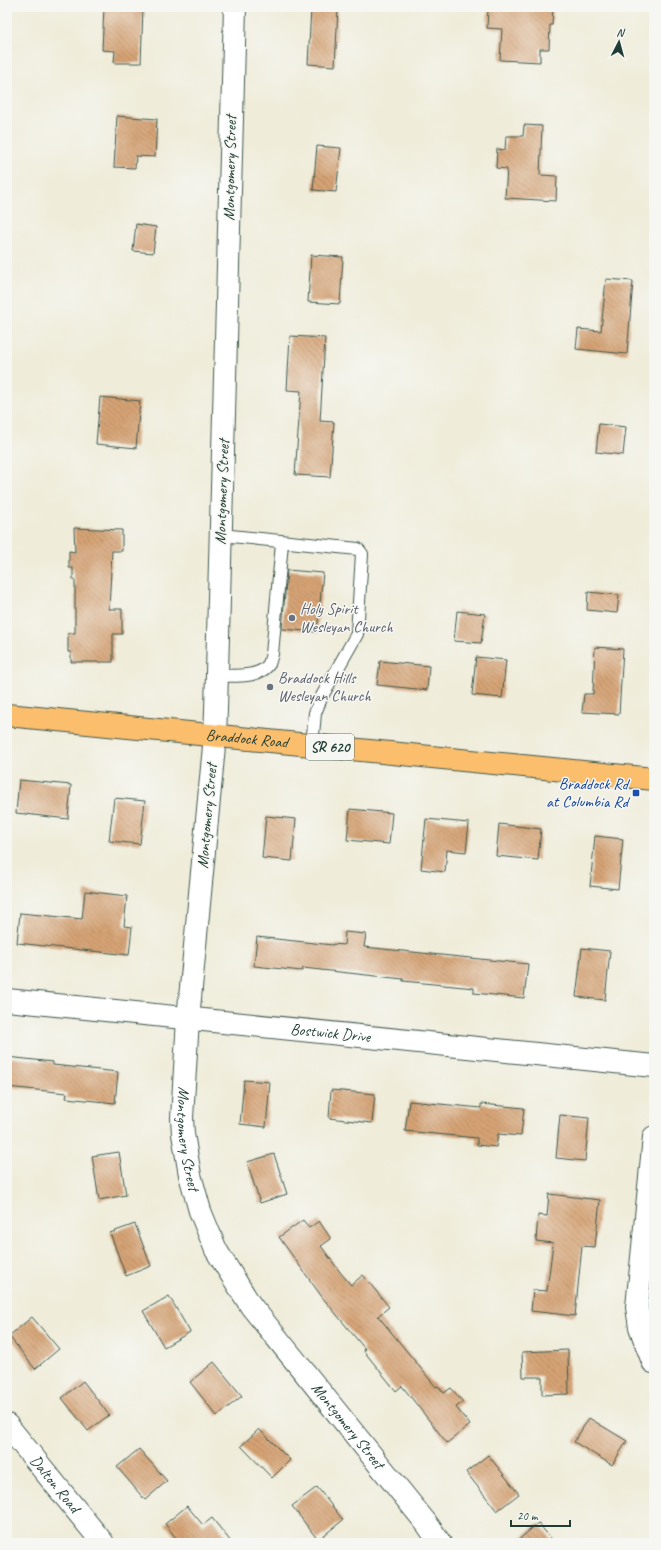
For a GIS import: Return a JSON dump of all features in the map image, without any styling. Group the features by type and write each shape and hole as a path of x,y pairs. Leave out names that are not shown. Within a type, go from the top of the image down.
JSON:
{"main road":[{"name":"Braddock Road","path":"7,715 654,779"}],"street":[{"name":"Montgomery Street","path":"235,7 215,736 188,1019 182,1118 183,1134 190,1175 200,1211 216,1250 251,1306 422,1518 440,1543"},
{"name":"Bostwick Drive","path":"7,1000 654,1066"},
{"path":"653,1362 640,1327 637,1307 654,1137"},
{"name":"Dalton Road","path":"7,1425 103,1543"}],"lane":[{"path":"221,536 358,549 362,554 357,634 318,704 315,713 312,746"},
{"path":"217,676 248,675 261,671 269,664 272,654 282,542"}],"building":[{"path":"104,7 143,7 141,63 114,63 115,51 102,50"},
{"path":"504,7 553,7 552,25 550,25 549,49 540,49 540,62 500,60 502,29 487,28 488,8 504,9"},
{"path":"311,8 338,9 335,66 308,64"},
{"path":"117,116 157,119 155,157 136,156 135,168 114,167"},
{"path":"524,125 542,126 540,175 557,176 556,201 505,198 507,169 496,168 497,149 505,150 506,136 523,136"},
{"path":"317,146 341,148 336,192 313,190"},
{"path":"136,224 156,227 153,253 133,251"},
{"path":"311,255 343,257 340,304 308,302"},
{"path":"606,279 633,281 627,354 576,349 578,329 601,331"},
{"path":"290,336 325,338 320,421 334,422 330,477 295,475 301,391 287,390"},
{"path":"100,397 140,401 136,448 96,444"},
{"path":"599,424 626,427 623,455 596,452"},
{"path":"74,528 122,530 122,551 112,551 109,609 122,609 122,634 113,634 113,662 71,662 71,652 68,652 68,633 75,633 75,580 73,580 73,568 69,568 69,551 75,552"},
{"path":"287,570 323,573 317,632 282,629"},
{"path":"588,592 619,595 617,613 587,610"},
{"path":"457,611 485,614 481,643 454,641"},
{"path":"595,647 623,649 619,714 582,712 584,694 593,694"},
{"path":"476,657 506,660 502,698 472,695"},
{"path":"380,661 429,666 427,690 377,685"},
{"path":"19,780 71,785 68,819 16,813"},
{"path":"114,798 145,801 140,844 109,841"},
{"path":"350,809 392,813 389,844 347,840"},
{"path":"266,816 296,819 292,861 262,858"},
{"path":"426,819 469,823 466,852 447,850 445,872 421,869"},
{"path":"499,824 541,829 538,860 496,856"},
{"path":"595,836 623,839 618,889 590,886"},
{"path":"85,891 127,896 124,926 132,927 129,955 17,943 20,913 82,919"},
{"path":"345,932 366,934 364,947 528,964 524,998 474,993 474,988 403,981 403,979 303,968 302,971 254,966 257,937 344,945"},
{"path":"582,948 610,951 605,1000 576,997"},
{"path":"7,1057 53,1062 53,1065 118,1072 115,1103 66,1098 67,1093 7,1087"},
{"path":"244,1080 270,1082 266,1127 240,1124"},
{"path":"331,1090 375,1094 372,1123 329,1118"},
{"path":"409,1101 481,1108 481,1104 524,1108 521,1136 498,1134 496,1147 477,1145 477,1138 405,1131"},
{"path":"560,1115 589,1118 585,1161 556,1158"},
{"path":"119,1152 126,1195 99,1200 92,1156"},
{"path":"274,1154 287,1194 260,1203 247,1162"},
{"path":"549,1194 600,1200 595,1247 582,1246 575,1316 531,1311 533,1290 547,1291 553,1243 536,1241 538,1215 547,1216"},
{"path":"303,1220 309,1228 319,1221 331,1239 321,1246 340,1272 351,1285 363,1275 389,1307 378,1316 436,1387 438,1386 444,1393 451,1388 463,1402 456,1407 470,1425 447,1443 402,1386 396,1391 363,1350 365,1349 322,1297 279,1237"},
{"path":"135,1224 151,1266 126,1276 110,1233"},
{"path":"169,1296 190,1332 164,1347 143,1311"},
{"path":"32,1317 59,1349 35,1369 9,1336"},
{"path":"568,1350 569,1394 542,1395 542,1377 523,1377 522,1352"},
{"path":"214,1362 242,1396 217,1416 190,1382"},
{"path":"83,1381 109,1415 88,1431 62,1398"},
{"path":"589,1418 627,1441 612,1465 574,1442"},
{"path":"259,1429 290,1460 272,1478 241,1446"},
{"path":"139,1449 167,1481 145,1500 117,1467"},
{"path":"488,1455 519,1494 497,1511 466,1472"},
{"path":"317,1487 343,1520 318,1540 292,1506"},
{"path":"187,1506 203,1525 212,1518 232,1543 180,1543 165,1524"},
{"path":"538,1523 555,1543 515,1543"}],"place":[{"name":"Holy Spirit Wesleyan Church","path":"292,618"},
{"name":"Braddock Hills Wesleyan Church","path":"270,687"},
{"name":"Braddock Rd at Columbia Rd","path":"636,793"}]}
